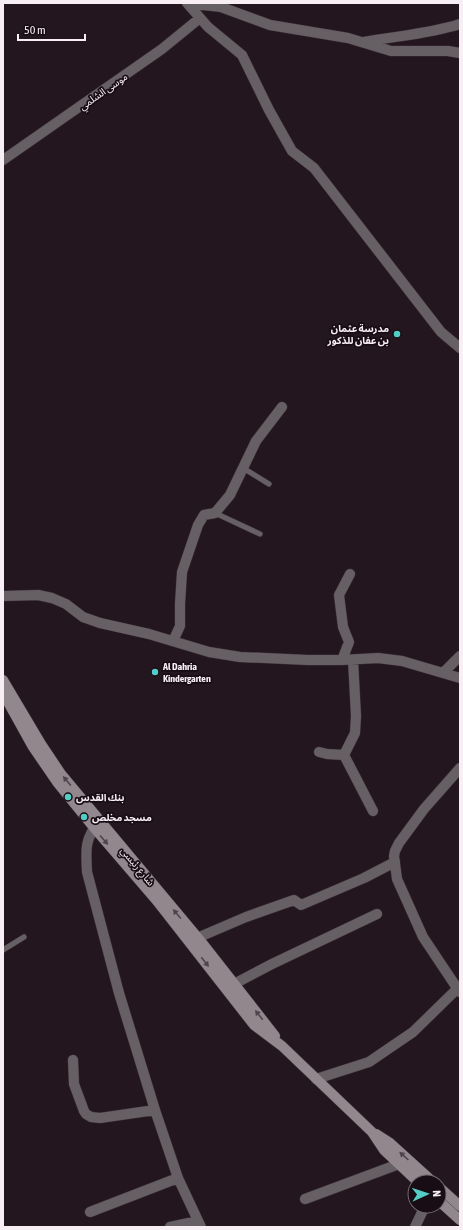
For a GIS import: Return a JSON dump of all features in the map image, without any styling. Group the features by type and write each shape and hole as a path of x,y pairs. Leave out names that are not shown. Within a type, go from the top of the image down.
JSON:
{"main road":[{"name":"شارع رئيسي","path":"3,680 41,744 97,824 157,901 230,987"},
{"name":"شارع رئيسي","path":"3,693 37,753 57,782 97,824 197,938 254,1025 282,1046 372,1132 390,1143 424,1174"},
{"name":"شارع رئيسي","path":"372,1132 384,1150 410,1174"},
{"path":"447,1194 459,1204"},
{"path":"447,1208 460,1220"}],"street":[{"path":"187,3 208,26 242,55 269,110 292,151 314,168 441,332 460,348"},
{"path":"187,3 221,7 270,25 348,38 391,51 448,51 460,53"},
{"name":"موسى الشلمي","path":"3,160 162,49 200,18"},
{"path":"362,42 427,32 460,24"},
{"path":"173,641 180,626 182,572 198,525 204,515 215,513 230,494 256,441 282,407"},
{"path":"342,660 349,642 343,627 339,595 350,574"},
{"path":"3,596 45,596 59,601 91,621 149,634 209,652 240,657 308,660 353,660 378,658 402,662 460,678"},
{"path":"442,673 460,656"},
{"path":"344,755 355,733 356,716 353,660"},
{"path":"319,752 344,755"},
{"path":"344,755 373,811"},
{"path":"316,1079 369,1062 414,1032 459,990 423,937 397,879 395,851 399,843 424,809 460,768"},
{"path":"97,824 88,839 86,853 87,872 119,993 155,1110 178,1178 199,1224 170,1227"},
{"path":"197,938 246,917 294,900 301,905 364,878 395,862"},
{"path":"230,987 272,964 377,914"},
{"path":"73,1060 74,1084 84,1111 88,1116 100,1118 155,1110"},
{"path":"305,1199 399,1164"},
{"path":"90,1212 178,1178"},
{"path":"415,1227 421,1214"}],"lane":[{"path":"243,468 269,484"},
{"path":"215,513 260,534"},
{"path":"3,950 24,937"}],"place":[{"name":"مدرسة عثمان بن عفان للذكور","path":"397,334"},
{"name":"Al Dahria Kindergarten","path":"155,672"},
{"name":"بنك القدس","path":"68,797"},
{"name":"مسجد مخلص","path":"84,817"}]}
